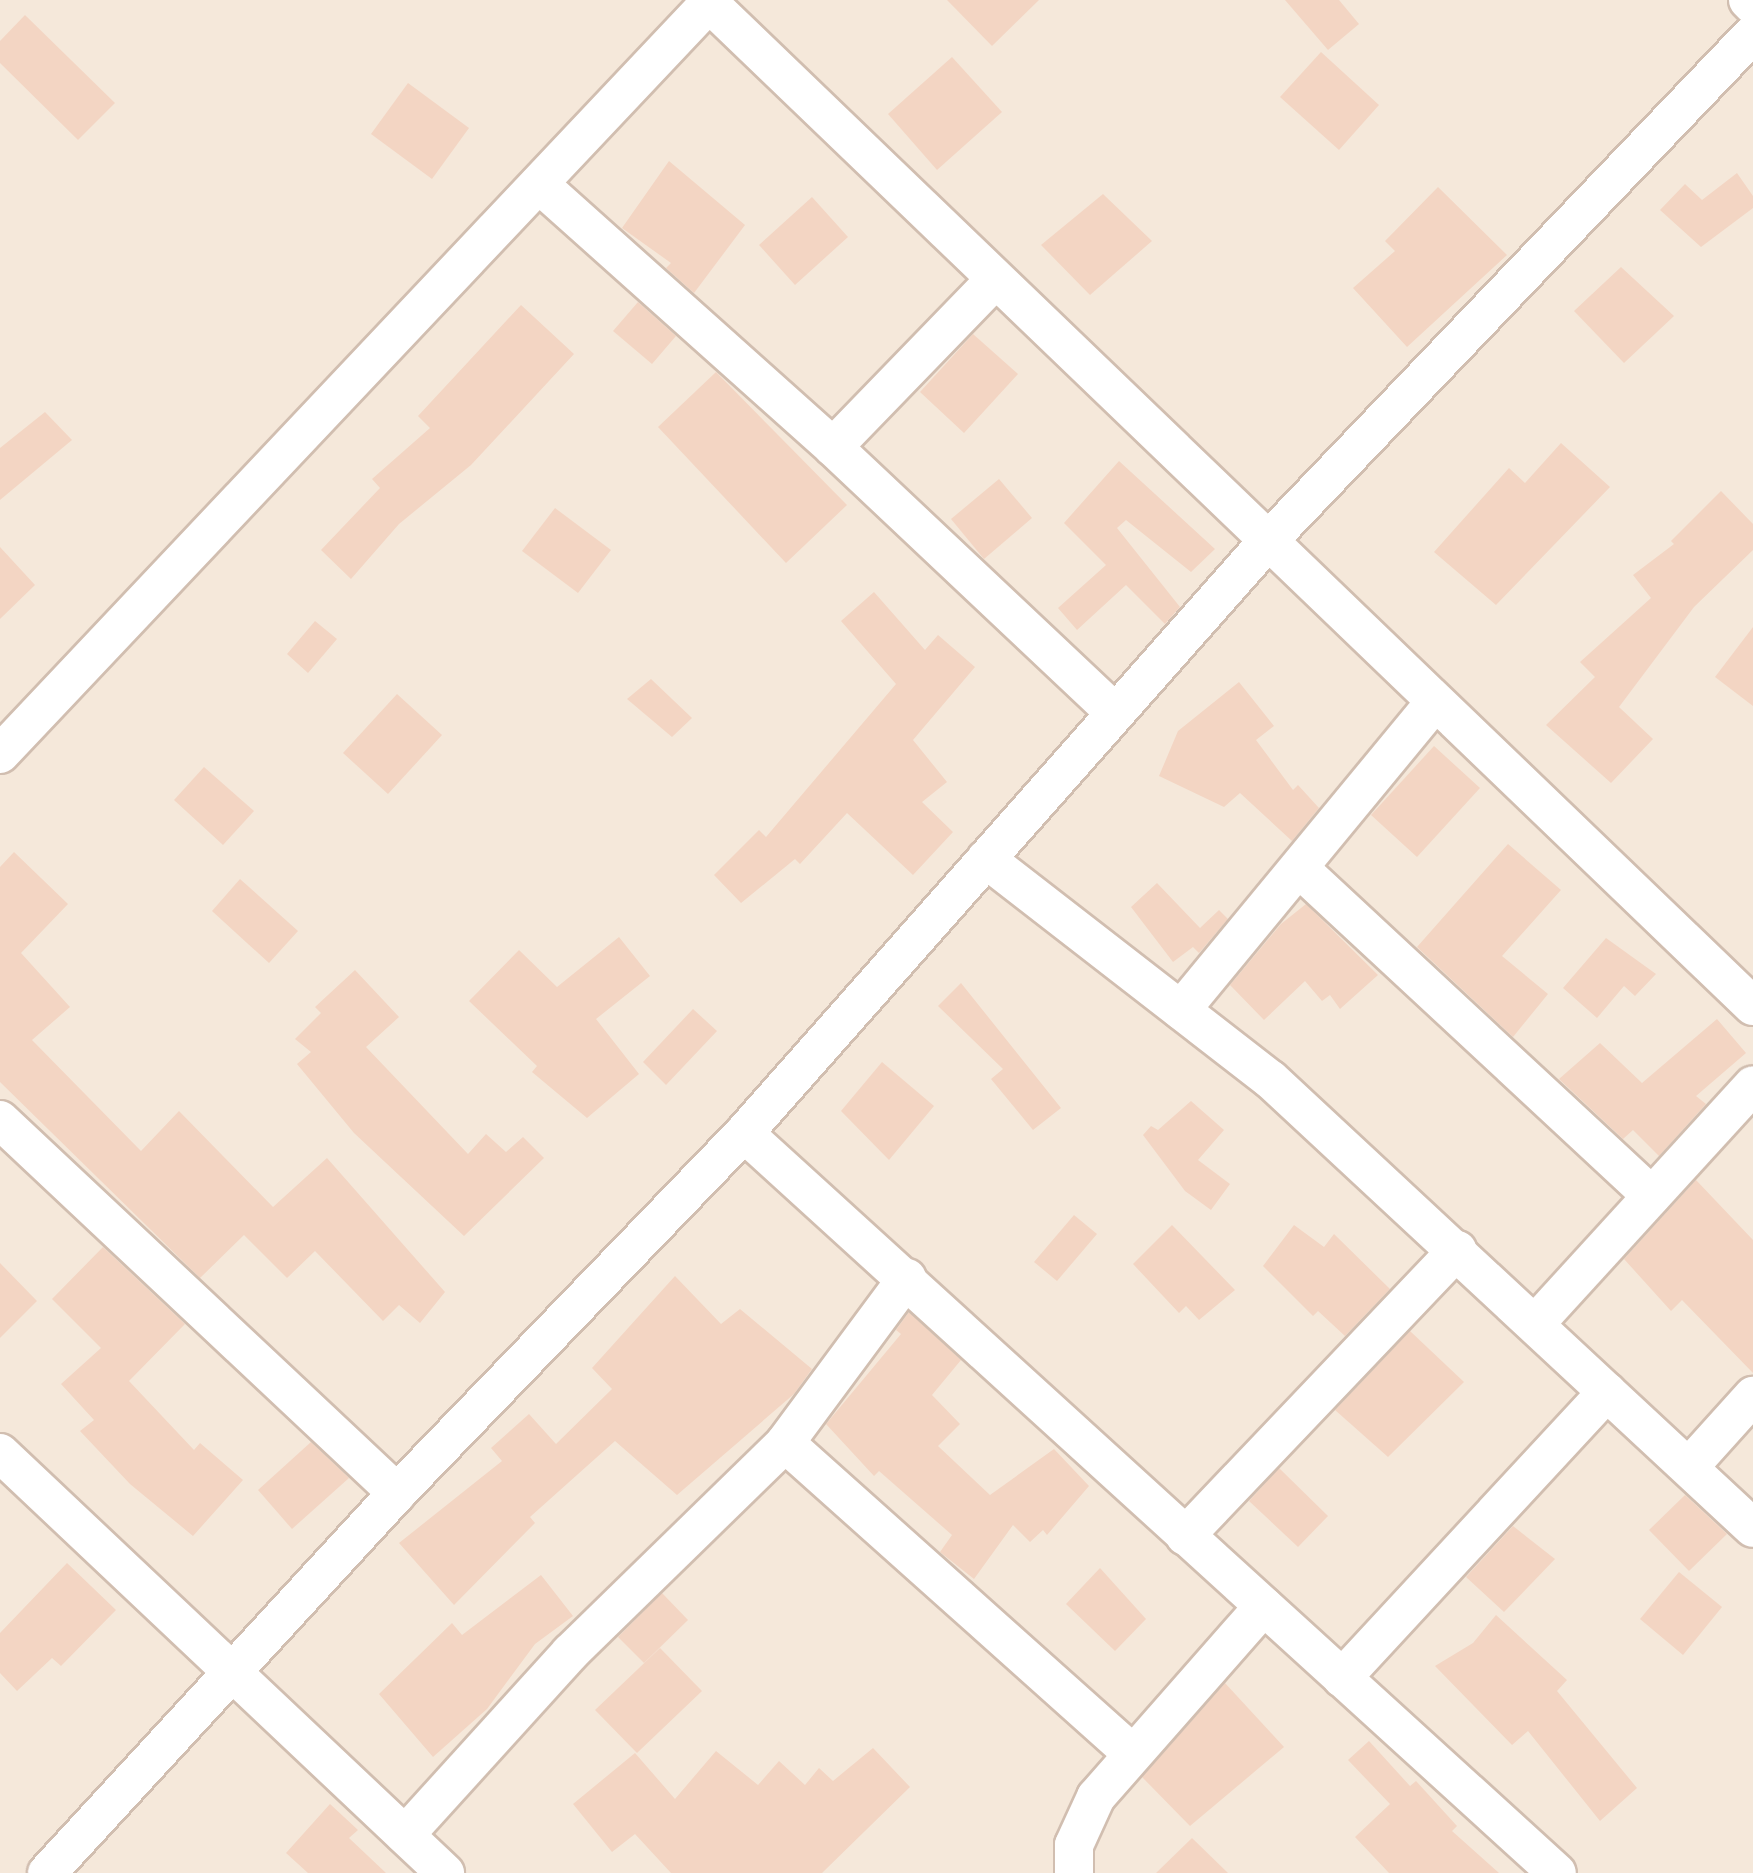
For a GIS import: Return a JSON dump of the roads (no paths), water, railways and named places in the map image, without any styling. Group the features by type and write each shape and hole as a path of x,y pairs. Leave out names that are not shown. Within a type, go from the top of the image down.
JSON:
{"street":[{"path":"1748,0 1753,5"},
{"path":"0,754 709,1 993,282 1753,1006"},
{"path":"47,1873 397,1493 744,1133 1267,542 1753,34"},
{"path":"539,184 833,447 1115,713"},
{"path":"833,447 993,282"},
{"path":"1181,1010 1435,702"},
{"path":"986,859 1270,1079 1753,1528"},
{"path":"1300,869 1652,1196"},
{"path":"1535,1324 1753,1084"},
{"path":"0,1120 397,1493"},
{"path":"744,1133 1557,1873"},
{"path":"1185,1536 1457,1250"},
{"path":"405,1835 570,1653 785,1443 907,1279"},
{"path":"1342,1678 1607,1392"},
{"path":"1689,1467 1753,1396"},
{"path":"785,1443 1131,1752"},
{"path":"0,1453 230,1675 445,1873"},
{"path":"1074,1873 1083,1816 1131,1752 1264,1606"}]}
